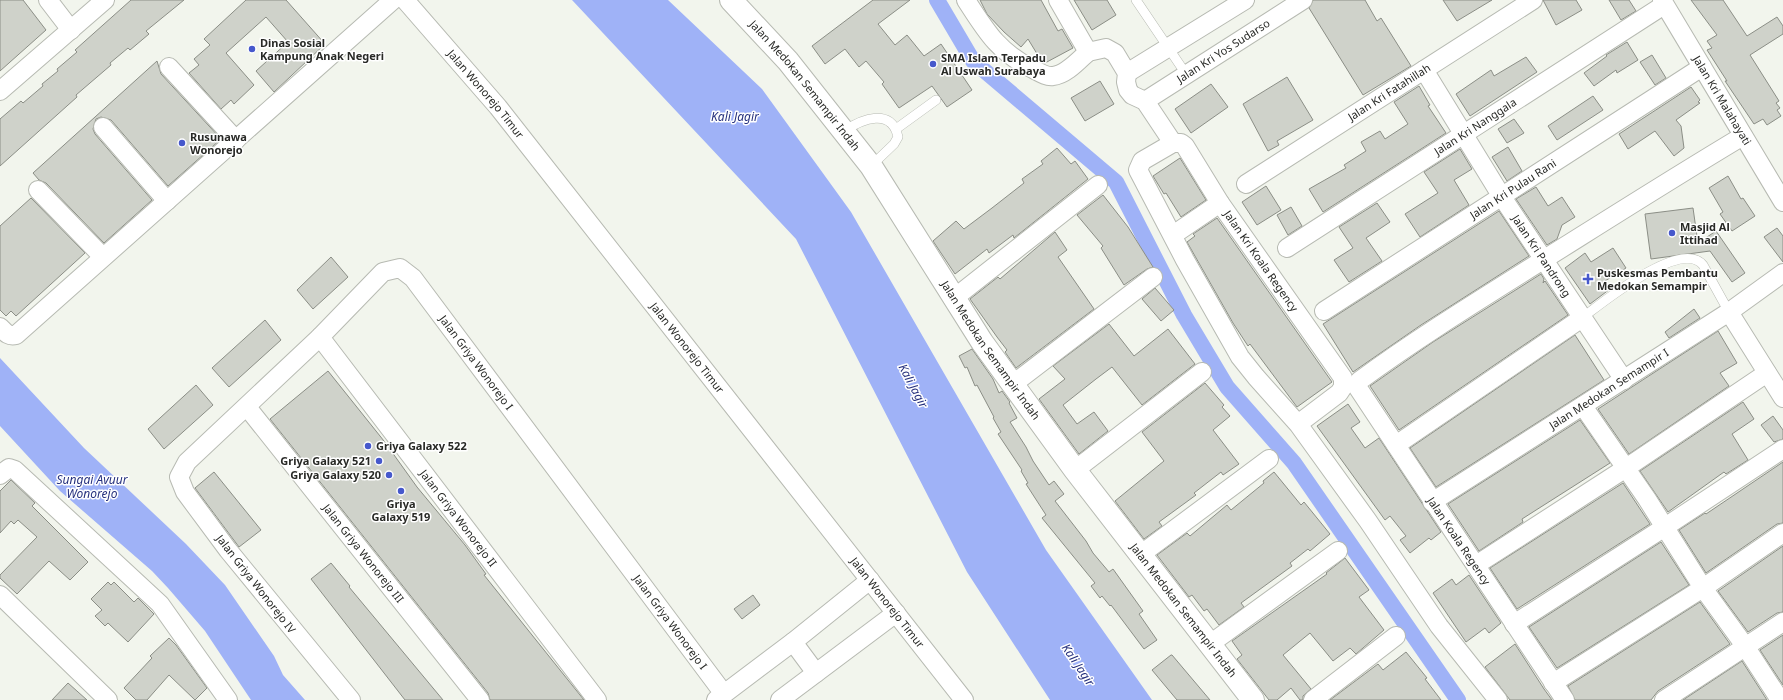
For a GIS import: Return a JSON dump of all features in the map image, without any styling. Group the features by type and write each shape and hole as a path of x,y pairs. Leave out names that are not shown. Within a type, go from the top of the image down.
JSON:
{"street":[{"path":"48,0 71,30"},
{"path":"0,92 105,0"},
{"path":"0,327 7,334 12,336 16,335 103,256 393,0"},
{"name":"Jalan Wonorejo Timur","path":"405,0 498,107 964,700"},
{"name":"Jalan Medokan Semampir Indah","path":"731,0 788,61 870,166 954,299 1013,384 1075,470 1253,700"},
{"name":"Jalan Kri Koala Regency","path":"966,0 990,37 1005,52 1021,63 1047,75 1060,74 1088,52 1102,48 1111,49 1127,73 1126,82 1128,90 1132,95 1144,101 1177,143 1351,380"},
{"path":"1058,0 1088,52"},
{"path":"1127,73 1245,0"},
{"name":"Jalan Kri Yos Sudarso","path":"1144,101 1186,74 1278,7 1302,0"},
{"name":"Jalan Kri Fatahillah","path":"1246,184 1533,0"},
{"name":"Jalan Kri Malahayati","path":"1663,2 1783,202"},
{"name":"Jalan Kri Nanggala","path":"1287,248 1465,134 1663,2"},
{"path":"169,67 236,140"},
{"name":"Jalan Kri Pulau Rani","path":"1324,311 1702,67"},
{"name":"Jalan Kri Pandrong","path":"1424,70 1465,134 1502,197 1624,380"},
{"path":"103,127 167,201"},
{"path":"1298,424 1339,393 1351,380 1623,208 1743,136"},
{"path":"1177,143 1142,161 1138,170 1185,260 1240,356 1256,378 1298,424 1368,521 1438,626 1498,700"},
{"path":"954,299 1098,185"},
{"path":"38,190 103,256"},
{"path":"1173,235 1220,203"},
{"name":"Jalan Griya Wonorejo I","path":"186,462 247,407 320,337 383,272 400,268 413,278 720,697"},
{"name":"Jalan Medokan Semampir I","path":"1432,502 1729,312 1783,274"},
{"path":"1013,384 1152,277"},
{"path":"1729,312 1783,398"},
{"path":"1396,445 1582,318"},
{"name":"Jalan Griya Wonorejo II","path":"320,337 597,700"},
{"path":"1075,470 1202,372"},
{"path":"1476,565 1626,468 1767,373"},
{"name":"Jalan Koala Regency","path":"1351,380 1358,388 1432,502 1476,565 1495,597 1564,700"},
{"path":"1583,406 1665,527 1703,588 1745,646 1780,700"},
{"name":"Jalan Griya Wonorejo III","path":"247,407 480,700"},
{"path":"1514,624 1665,527 1783,448"},
{"path":"1140,555 1269,459"},
{"name":"Jalan Griya Wonorejo IV","path":"186,462 179,477 185,492 228,550 351,700"},
{"path":"0,475 9,468 15,470 160,604 219,696"},
{"path":"1553,683 1703,588 1783,533"},
{"path":"1210,644 1338,551"},
{"path":"720,697 793,642 870,580"},
{"path":"0,595 108,700"},
{"path":"780,700 896,613"},
{"path":"1664,700 1783,622"},
{"path":"1313,700 1396,636"},
{"path":"793,642 816,673"}],"lane":[{"path":"1136,0 1186,74"},
{"path":"896,129 936,100"},
{"path":"843,131 864,120 874,118 888,121 896,129 898,138 894,144 870,166"},
{"path":"1582,318 1656,266 1689,257 1699,260 1703,265 1729,312"}],"water":[{"name":"Kali Jagir","path":"572,0 668,0 762,89 851,212 1046,550 1152,700 1050,700 967,572 796,239"},
{"name":"Sungai Avuur Wonorejo","path":"0,358 84,448 186,544 225,585 274,656 283,675 305,700 251,700 205,631 168,588 152,571 60,491 0,426"}],"building":[{"path":"0,0 23,0 46,30 0,71"},
{"path":"131,0 184,0 146,31 149,34 130,50 128,48 110,63 111,65 76,95 77,97 0,166 0,119 21,101 23,103 43,86 42,84 58,71 57,69 77,52 75,50"},
{"path":"246,0 286,0 325,44 274,92 256,71 288,42 266,17 226,53 254,85 234,104 231,100 221,109 189,73 199,65 194,59 210,45 204,39"},
{"path":"873,0 910,0 878,24 895,45 907,35 924,56 941,44 972,90 947,107 932,86 899,108 882,84 884,82 866,61 859,67 845,49 825,64 812,46"},
{"path":"980,0 1041,0 1058,31 1062,29 1073,48 1045,63 1042,62 1028,39 1021,47 987,14"},
{"path":"1074,0 1107,0 1116,15 1092,30"},
{"path":"1313,0 1365,0 1377,21 1381,18 1411,66 1363,95 1309,8"},
{"path":"1443,0 1492,0 1457,21"},
{"path":"1543,0 1576,0 1582,10 1556,25"},
{"path":"1609,0 1629,0 1636,11 1621,20"},
{"path":"1691,0 1723,0 1747,36 1777,17 1783,26 1783,34 1750,55 1779,101 1776,103 1780,108 1777,110 1781,116 1767,125 1763,119 1754,124 1725,81 1727,81 1707,50 1712,48 1707,41 1717,35"},
{"path":"1627,42 1638,60 1617,73 1616,70 1594,86 1584,73 1607,56 1606,55"},
{"path":"1652,55 1666,78 1655,85 1640,62"},
{"path":"1526,57 1537,72 1470,116 1456,94 1491,70 1494,76"},
{"path":"157,61 161,74 221,139 168,186 111,120 101,117 96,119 93,129 95,134 152,200 104,243 46,183 39,180 33,173"},
{"path":"1287,77 1313,120 1277,141 1279,145 1268,151 1243,104"},
{"path":"1100,81 1114,104 1085,121 1071,98"},
{"path":"1211,84 1228,107 1191,133 1175,109"},
{"path":"1419,86 1430,105 1428,106 1446,133 1323,212 1309,189 1346,168 1344,165 1366,151 1361,142 1380,131 1385,139 1408,124 1394,102"},
{"path":"1691,87 1700,100 1698,102 1700,103 1676,120 1681,126 1684,148 1674,156 1655,131 1628,149 1619,134"},
{"path":"1593,96 1603,110 1557,140 1548,126"},
{"path":"1514,119 1524,133 1507,143 1498,129"},
{"path":"1508,147 1522,171 1507,181 1492,157"},
{"path":"1057,148 1071,164 1075,161 1088,179 1014,238 1013,235 989,253 987,249 955,274 933,241 956,221 964,229 992,208 1024,183 1022,179 1043,164 1041,161"},
{"path":"1460,149 1472,169 1454,180 1469,205 1420,237 1405,214 1438,193 1424,172"},
{"path":"1180,158 1206,200 1181,217 1153,176"},
{"path":"1728,176 1741,199 1743,198 1755,216 1732,231 1720,214 1723,212 1709,188"},
{"path":"1266,186 1281,210 1257,225 1242,202"},
{"path":"1536,187 1548,206 1562,197 1575,217 1562,225 1557,239 1547,245 1516,199"},
{"path":"1103,195 1128,227 1153,267 1147,269 1124,285 1101,248 1103,246 1077,215"},
{"path":"31,198 85,253 16,316 11,311 6,316 0,310 0,226"},
{"path":"1377,203 1390,222 1366,238 1382,261 1349,282 1334,260 1353,248 1339,227"},
{"path":"1291,207 1302,226 1288,235 1277,215"},
{"name":"Masjid Al Ittihad","path":"1693,208 1698,243 1716,231 1745,273 1732,282 1710,251 1651,259 1645,214"},
{"path":"1499,211 1529,256 1421,325 1353,372 1323,324"},
{"path":"1217,218 1332,382 1297,407 1250,344 1248,346 1233,323 1187,242 1195,236 1193,234"},
{"path":"1777,228 1783,236 1783,262 1764,237"},
{"path":"1055,232 1067,250 1058,257 1094,309 1016,368 1005,352 1007,350 970,299 998,277 1000,279"},
{"name":"Puskesmas Pembantu Medokan Semampir","path":"1613,248 1626,268 1605,281 1610,289 1590,304 1565,268 1585,253 1591,262"},
{"path":"331,257 348,277 313,309 297,290"},
{"path":"1541,274 1544,279 1543,283 1545,281 1568,315 1399,430 1370,386 1433,342"},
{"path":"1155,288 1174,310 1161,321 1142,299"},
{"path":"1694,309 1700,318 1669,338 1665,332"},
{"path":"265,320 281,340 229,387 212,368"},
{"path":"1109,324 1134,356 1168,329 1195,364 1142,405 1112,367 1096,379 1063,405 1077,424 1094,412 1108,431 1079,454 1039,399 1065,379 1053,366"},
{"path":"1718,331 1737,363 1720,373 1729,386 1629,454 1598,409"},
{"path":"1575,335 1604,380 1436,487 1410,448"},
{"path":"972,349 993,379 999,393 1002,391 1010,402 1009,403 1017,418 1010,422 1033,461 1049,485 1054,481 1064,494 1055,501 1086,541 1093,553 1109,572 1113,569 1143,611 1139,614 1157,640 1144,649 1111,605 1110,606 1102,596 1100,598 1091,586 1095,583 1042,518 1046,515 1026,484 1028,483 1021,471 1022,470 998,434 1001,432 993,418 994,417 977,385 975,386 967,367 965,368 959,356"},
{"path":"328,371 384,441 417,487 465,545 486,574 484,575 584,700 490,700 488,693 270,419"},
{"path":"1205,383 1224,405 1222,407 1230,416 1213,430 1239,464 1223,475 1221,472 1194,493 1196,495 1159,522 1162,526 1144,539 1115,501 1164,461 1142,432"},
{"path":"196,385 213,405 164,449 148,429"},
{"path":"1743,402 1754,419 1732,434 1748,460 1726,474 1724,472 1668,512 1640,471"},
{"path":"1348,404 1360,422 1351,428 1365,448 1379,438 1441,532 1431,540 1429,538 1410,553 1400,540 1406,536 1390,516 1385,520 1317,426"},
{"path":"1773,416 1783,430 1783,439 1774,442 1761,425"},
{"path":"1580,420 1610,463 1522,519 1523,522 1479,551 1448,504"},
{"path":"1783,462 1783,523 1777,524 1706,573 1679,530 1705,513 1706,514"},
{"path":"214,472 261,530 239,547 195,488"},
{"path":"1274,472 1301,505 1304,502 1330,534 1310,551 1308,549 1290,563 1292,566 1241,603 1244,607 1219,625 1207,609 1204,611 1192,595 1189,597 1157,555 1187,533 1190,536 1227,505 1231,510 1264,483 1263,481"},
{"path":"11,480 35,503 32,506 88,562 70,580 49,561 17,594 0,578 0,575 37,537 18,520 14,524 11,521 0,533 0,491"},
{"path":"1623,483 1650,524 1517,609 1490,568"},
{"path":"1661,542 1689,585 1557,668 1529,627"},
{"path":"1783,546 1783,612 1777,613 1748,632 1718,591"},
{"path":"1345,558 1369,590 1359,597 1384,630 1356,654 1350,648 1333,661 1310,633 1283,655 1311,689 1303,696 1303,700 1300,700 1291,688 1277,700 1269,700 1237,659 1242,655 1232,641 1327,574 1326,573"},
{"path":"331,563 350,586 349,587 443,700 405,700 311,579"},
{"path":"1469,575 1501,623 1489,633 1485,628 1466,642 1433,593 1452,579 1456,585"},
{"path":"108,582 111,585 114,582 134,602 138,598 154,614 128,642 108,623 105,626 95,616 102,610 91,599"},
{"path":"753,595 760,605 742,619 734,609"},
{"path":"1700,602 1730,644 1658,691 1651,700 1575,700 1568,686"},
{"path":"1783,635 1783,685 1760,650"},
{"path":"169,638 176,645 207,688 195,700 169,675 147,700 136,700 124,688 152,658 150,656"},
{"path":"1515,644 1552,700 1510,700 1485,667"},
{"path":"1406,652 1427,678 1425,679 1441,700 1330,700 1378,664 1383,670"},
{"path":"1171,655 1210,700 1177,700 1152,670"},
{"path":"1742,661 1767,700 1683,700"},
{"path":"68,683 87,700 52,700"}],"waterway":[{"path":"937,0 973,61 1116,182 1184,315 1227,387 1294,463 1458,700"}],"place":[{"name":"Dinas Sosial Kampung Anak Negeri","path":"252,49"},
{"name":"SMA Islam Terpadu Al Uswah Surabaya","path":"933,64"},
{"name":"Rusunawa Wonorejo","path":"182,143"},
{"name":"Masjid Al Ittihad","path":"1672,233"},
{"name":"Puskesmas Pembantu Medokan Semampir","path":"1588,279"},
{"name":"Griya Galaxy 522","path":"368,446"},
{"name":"Griya Galaxy 521","path":"379,461"},
{"name":"Griya Galaxy 520","path":"389,475"},
{"name":"Griya Galaxy 519","path":"401,491"}]}
